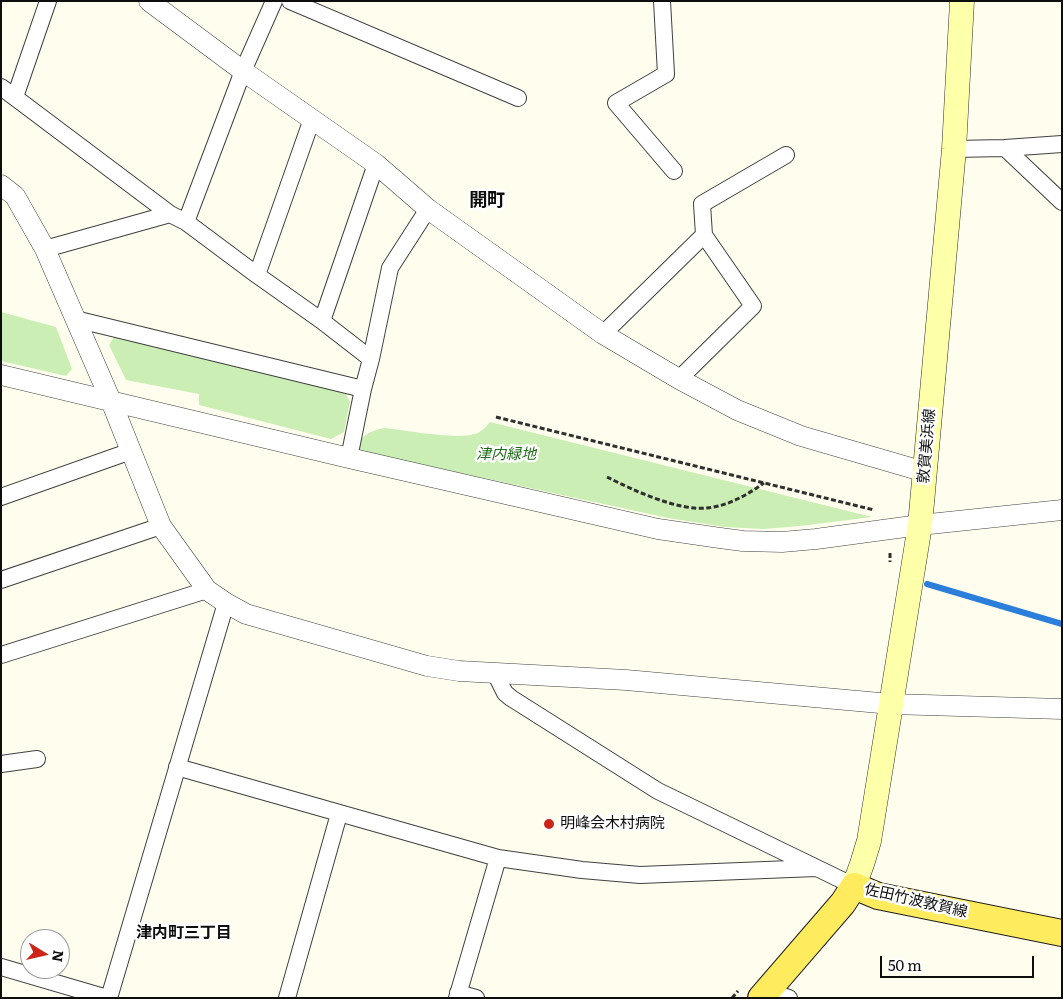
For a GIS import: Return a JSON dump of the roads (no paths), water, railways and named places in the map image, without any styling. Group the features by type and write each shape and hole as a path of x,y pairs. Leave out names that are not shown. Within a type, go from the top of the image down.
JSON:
{"main road":[{"name":"敦賀美浜線","path":"854,886 868,842 920,525 954,148 962,1"},
{"name":"佐田竹波敦賀線","path":"773,995 854,886 878,896 1062,932"}],"street":[{"path":"15,98 48,1"},
{"path":"150,1 243,71 376,164 428,209 603,334 679,379 737,410 801,436 925,472"},
{"path":"186,222 243,71 274,1"},
{"path":"290,1 518,98"},
{"path":"662,1 666,74 616,103 674,171"},
{"path":"1,87 170,214 186,222 371,359"},
{"path":"257,275 312,119"},
{"path":"954,148 1005,148 1062,144"},
{"path":"1005,148 1062,202"},
{"path":"679,379 753,306 704,235 702,204 786,155"},
{"path":"322,321 376,164"},
{"path":"1,184 15,196 44,250 111,400 161,526 207,590 246,614 427,666 459,671 646,682 891,704 1062,709"},
{"path":"349,458 390,268 428,209"},
{"path":"44,250 170,214"},
{"path":"603,334 704,235"},
{"path":"75,319 363,389"},
{"path":"1,375 658,529 743,541 782,542 816,539 920,525 1062,510"},
{"path":"1,497 131,451"},
{"path":"1,580 161,526"},
{"path":"1,656 207,590"},
{"path":"1,967 108,998 226,603"},
{"path":"495,673 505,693 511,698 658,791 854,886"},
{"path":"1,764 37,759"},
{"path":"177,767 498,858 582,870 640,875 816,868"},
{"path":"287,998 339,814"},
{"path":"476,998 457,995 498,858"}],"waterway":[{"path":"927,584 1062,624"}],"place":[{"name":"明峰会木村病院","path":"549,824"}],"district":[{"name":"開町","path":"487,201"},
{"name":"津内町三丁目","path":"184,933"}],"park label":[{"name":"津内緑地","path":"506,455"}]}
